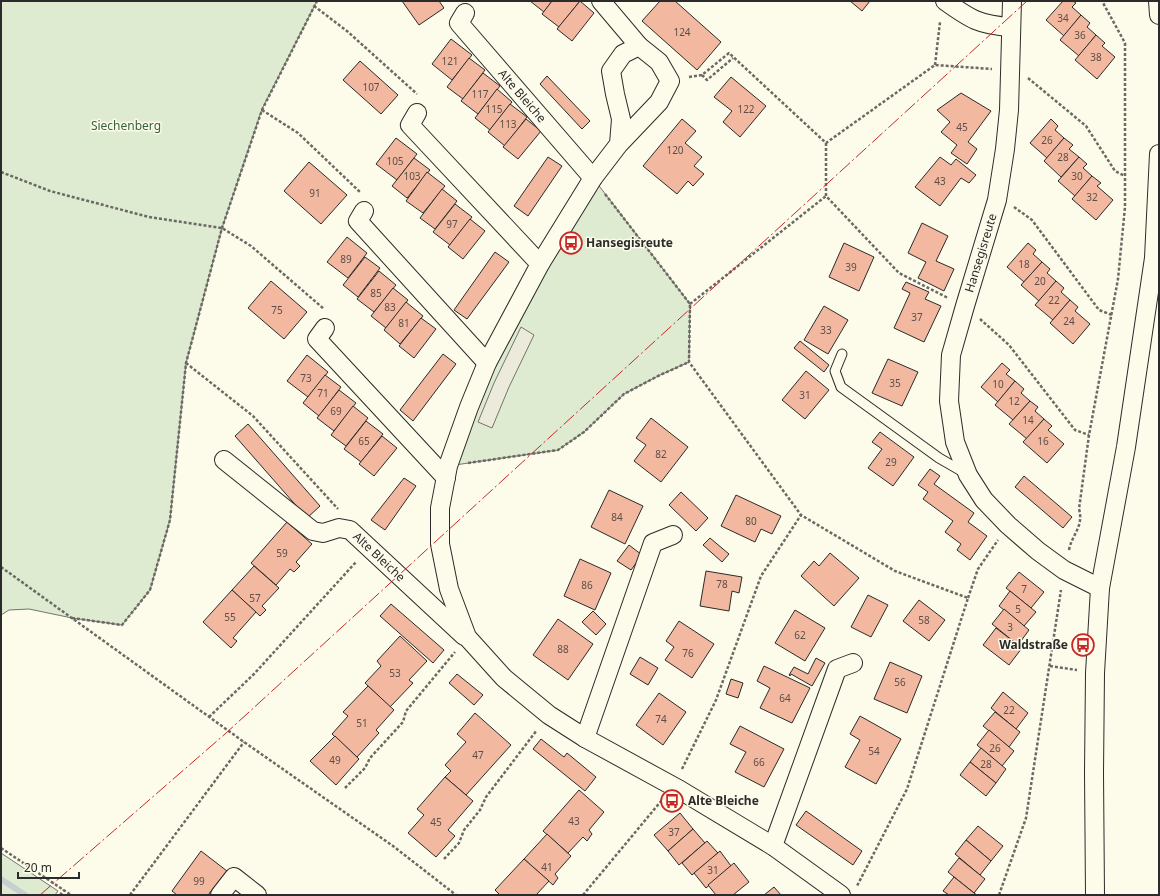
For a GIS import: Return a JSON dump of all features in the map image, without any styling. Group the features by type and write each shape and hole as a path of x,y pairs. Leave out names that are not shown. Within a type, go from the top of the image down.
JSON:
{"street":[{"name":"Alte Bleiche","path":"466,637 449,589 440,544 440,508 447,472 469,407 487,363 540,264 593,178 619,144 659,102 670,81 659,62 639,46 601,1"},
{"path":"946,1 976,21 993,26 1011,27"},
{"name":"Hansegisreute","path":"1012,1 1008,110 1005,149 997,200 951,355 949,401 955,442 968,475 984,500 1008,525 1038,551 1064,570 1100,588"},
{"path":"1158,1 1159,15"},
{"name":"Alte Bleiche","path":"465,13 459,23 593,178"},
{"path":"619,144 621,119 614,94 611,71 622,54 639,46"},
{"path":"417,113 410,125 540,264"},
{"path":"1095,895 1095,673 1100,588 1126,447 1154,258 1159,154"},
{"path":"364,212 358,221 487,363"},
{"path":"325,328 317,339 447,472"},
{"name":"Alte Bleiche","path":"224,460 313,531 323,533 339,528 350,530 466,637 504,678 549,715 586,738 673,786 848,891"},
{"path":"586,738 653,543 673,535"},
{"path":"773,846 837,669 853,663"},
{"path":"220,895 234,877 257,895"}],"lane":[{"name":"Hansegisreute","path":"842,354 836,371 841,387 938,458 968,475"}],"path":[{"path":"72,618 122,624 150,590 170,520 186,363 222,228 262,110 317,1"},
{"path":"935,65 941,7 946,1"},
{"path":"999,895 1026,818 1064,570 1071,542 1080,526 1081,518 1078,509 1089,435 1118,279 1125,206 1125,43 1102,1"},
{"path":"314,6 347,31 424,101 417,113"},
{"path":"733,58 707,80 702,75 729,54 826,143 826,196 899,273 965,306 987,324 1009,345 1075,430 1089,435"},
{"path":"826,143 935,65 1021,72 1086,126 1115,171 1125,176"},
{"path":"262,110 298,133 371,202 364,212"},
{"path":"1,172 50,191 141,215 222,228 251,246 333,317 325,328"},
{"path":"593,178 690,304 689,362 801,515 895,571 968,598"},
{"path":"690,304 826,196"},
{"path":"997,200 1015,208 1032,220 1099,310 1112,315"},
{"path":"447,472 558,450 584,432 624,394 689,362"},
{"path":"186,363 253,416 338,510 350,530"},
{"path":"583,895 673,786 716,700 761,576 801,515"},
{"path":"848,891 907,789 978,569 993,547"},
{"path":"209,717 254,674 369,548"},
{"path":"1,566 209,717 393,846 456,895"},
{"path":"345,788 365,768 370,758 403,722 406,711 466,637"},
{"path":"1050,666 1095,673"},
{"path":"444,859 459,842 464,830 480,810 486,797 549,715"},
{"path":"130,895 244,742"},
{"path":"1,848 71,895"},
{"path":"60,895 64,890"}],"green space":[{"name":"Siechenberg","path":"1,1 317,1 262,109 222,228 186,363 170,520 150,590 122,625 72,618 29,609 9,610 1,615"},
{"path":"593,178 690,304 689,362 624,394 584,432 558,450 448,466 469,407"},
{"path":"1,853 58,891 55,895 1,895"}],"shaded area":[{"path":"521,327 534,335 509,387 492,428 478,422 494,383"}],"building":[{"path":"402,1 439,1 444,8 419,25"},
{"path":"530,1 552,1 544,12"},
{"path":"552,1 580,1 559,27 542,14"},
{"path":"580,1 594,13 572,41 557,29"},
{"path":"660,1 675,1 721,42 697,70 642,21"},
{"path":"850,1 870,1 862,11"},
{"path":"1063,1 1073,1 1076,3 1072,7 1081,15 1064,36 1046,20"},
{"path":"1081,15 1090,23 1087,27 1096,35 1079,56 1060,40"},
{"path":"1096,35 1105,43 1102,46 1115,57 1097,79 1075,60"},
{"path":"451,39 472,55 452,80 432,64"},
{"path":"469,58 485,70 463,99 447,87"},
{"path":"360,61 398,95 381,114 343,80"},
{"path":"483,73 500,86 478,114 461,101"},
{"path":"547,76 590,121 582,129 540,84"},
{"path":"731,77 766,106 740,137 723,122 732,111 714,97"},
{"path":"497,89 512,102 490,130 475,118"},
{"path":"961,93 991,111 968,142 977,149 967,164 951,153 957,145 941,132 950,122 937,110"},
{"path":"510,104 527,117 505,146 488,132"},
{"path":"526,119 541,131 518,159 503,147"},
{"path":"682,119 696,131 685,143 702,157 694,166 704,174 693,186 688,181 677,194 643,166"},
{"path":"1051,119 1058,126 1055,130 1064,138 1047,158 1030,143"},
{"path":"396,138 417,154 397,180 376,164"},
{"path":"1064,138 1073,145 1069,149 1079,157 1061,177 1044,161"},
{"path":"548,157 562,166 528,216 514,206"},
{"path":"940,157 951,165 956,159 976,175 969,183 961,178 940,206 915,187"},
{"path":"1079,157 1087,164 1083,168 1092,176 1075,196 1058,181"},
{"path":"414,158 430,170 407,198 392,186"},
{"path":"309,162 347,195 321,224 284,191"},
{"path":"427,172 445,186 423,213 406,201"},
{"path":"1092,176 1101,183 1097,186 1113,200 1096,220 1072,199"},
{"path":"442,189 457,201 435,229 420,218"},
{"path":"455,204 472,217 450,245 433,232"},
{"path":"470,219 485,231 463,259 448,247"},
{"path":"922,223 948,236 936,261 954,269 944,291 918,278 926,262 908,253"},
{"path":"347,237 367,253 348,278 327,262"},
{"path":"844,243 874,257 859,291 829,277"},
{"path":"1028,243 1036,250 1033,254 1042,262 1024,282 1007,267"},
{"path":"495,252 509,262 467,319 454,310"},
{"path":"365,257 380,268 358,297 343,285"},
{"path":"1042,262 1050,269 1047,273 1056,281 1039,301 1021,285"},
{"path":"379,271 396,285 374,312 357,299"},
{"path":"271,281 307,312 284,339 248,308"},
{"path":"1056,281 1064,288 1061,292 1070,300 1053,320 1035,305"},
{"path":"906,282 929,292 925,299 941,306 924,342 894,328 910,293 902,289"},
{"path":"393,288 408,300 386,328 371,316"},
{"path":"1070,300 1078,307 1075,311 1090,324 1073,344 1050,323"},
{"path":"406,302 423,316 400,344 384,330"},
{"path":"824,306 848,320 828,354 804,340"},
{"path":"421,318 436,329 414,358 399,346"},
{"path":"800,341 829,365 824,372 794,348"},
{"path":"443,354 456,364 413,421 400,410"},
{"path":"307,355 328,372 308,397 287,381"},
{"path":"888,359 918,372 902,406 872,393"},
{"path":"1002,363 1010,370 1006,374 1015,381 998,402 981,387"},
{"path":"806,371 829,390 805,419 782,400"},
{"path":"325,375 341,387 319,416 303,403"},
{"path":"1015,381 1024,389 1021,393 1030,401 1013,420 995,405"},
{"path":"339,390 356,403 334,431 317,418"},
{"path":"1030,401 1038,407 1035,411 1044,419 1027,439 1009,424"},
{"path":"353,406 368,418 346,446 331,435"},
{"path":"651,418 688,447 661,482 634,461 646,445 636,438"},
{"path":"1044,419 1052,426 1048,430 1064,444 1047,463 1023,442"},
{"path":"366,421 383,434 361,462 344,449"},
{"path":"248,424 320,506 307,518 235,436"},
{"path":"880,432 914,457 893,486 868,468 882,449 872,442"},
{"path":"382,436 397,448 374,476 359,464"},
{"path":"930,469 940,476 934,484 974,513 968,522 987,536 970,560 957,550 961,544 945,532 953,521 923,499 928,492 918,485"},
{"path":"1024,476 1072,517 1063,528 1015,487"},
{"path":"404,478 416,486 385,530 371,520"},
{"path":"609,490 643,506 625,544 591,527"},
{"path":"681,492 708,518 696,531 669,505"},
{"path":"736,495 781,516 772,534 761,529 755,542 721,526"},
{"path":"287,522 312,544 296,562 300,566 294,572 290,569 276,585 251,563"},
{"path":"710,538 729,554 722,562 703,545"},
{"path":"629,545 642,555 631,570 617,561"},
{"path":"830,553 859,578 834,606 801,576 814,561 819,566"},
{"path":"580,559 611,573 595,610 564,596"},
{"path":"254,566 279,588 262,606 266,610 260,616 232,590"},
{"path":"706,571 742,577 739,593 732,591 729,611 700,606"},
{"path":"1019,572 1044,592 1031,608 1006,588"},
{"path":"232,590 256,612 233,638 237,641 231,648 203,622"},
{"path":"1010,591 1036,612 1024,626 999,606"},
{"path":"868,595 888,605 871,637 851,627"},
{"path":"919,600 945,620 929,641 903,621"},
{"path":"391,604 444,650 433,663 380,616"},
{"path":"1004,609 1029,630 1018,645 992,624"},
{"path":"795,610 825,628 805,661 775,643"},
{"path":"593,611 606,624 596,635 582,622"},
{"path":"558,619 593,644 568,680 533,655"},
{"path":"679,621 714,644 692,678 665,660 674,647 666,641"},
{"path":"996,628 1022,648 1009,665 983,645"},
{"path":"400,636 427,661 409,680 413,683 390,707 365,683 381,666 377,661"},
{"path":"640,657 658,668 648,685 630,674"},
{"path":"816,658 825,663 812,686 791,674 790,676 789,675 794,667 808,674"},
{"path":"890,662 922,676 907,713 874,699"},
{"path":"764,666 810,688 792,723 760,708 770,688 757,681"},
{"path":"457,674 483,695 474,705 449,683"},
{"path":"731,679 743,683 738,698 726,694"},
{"path":"368,686 394,710 376,730 379,733 357,757 332,734 348,716 343,712"},
{"path":"1003,692 1028,713 1016,729 991,708"},
{"path":"659,693 686,712 663,745 636,725"},
{"path":"995,712 1020,732 1009,747 983,726"},
{"path":"475,713 511,745 466,795 445,777 451,771 445,765 466,742 457,734"},
{"path":"860,716 901,739 876,784 845,767 860,740 850,734"},
{"path":"740,726 784,749 764,787 735,772 746,752 730,744"},
{"path":"989,730 1014,751 1002,766 977,745"},
{"path":"335,736 359,759 336,785 310,761"},
{"path":"541,739 564,757 567,753 596,777 585,791 533,749"},
{"path":"981,748 1006,769 996,783 970,762"},
{"path":"970,762 996,783 986,796 960,775"},
{"path":"445,777 473,801 448,830 455,836 436,857 408,833 424,815 417,809"},
{"path":"579,790 604,812 589,830 592,834 587,841 583,837 568,853 543,831"},
{"path":"806,811 862,851 853,865 796,825"},
{"path":"680,813 693,829 668,851 654,835"},
{"path":"978,826 1003,846 991,861 966,840"},
{"path":"693,829 705,843 679,865 668,851"},
{"path":"547,834 571,856 555,874 558,878 553,885 524,859"},
{"path":"966,840 991,861 980,875 955,854"},
{"path":"707,841 718,853 692,875 682,863"},
{"path":"201,851 227,871 208,895 177,895 172,891"},
{"path":"720,851 731,866 706,888 694,873"},
{"path":"959,858 985,879 974,893 948,872"},
{"path":"524,859 549,881 536,895 500,895 495,890"},
{"path":"734,863 749,882 733,895 716,895 708,885"},
{"path":"954,877 977,895 949,895 943,891"},
{"path":"774,887 781,895 764,895"}],"waterway":[{"path":"1,879 25,895"}],"power":[{"path":"40,895 225,734 1027,1"}],"place":[{"name":"Hansegisreute","path":"571,243"},
{"name":"Waldstraße","path":"1083,645"},
{"name":"Alte Bleiche","path":"672,801"}]}
